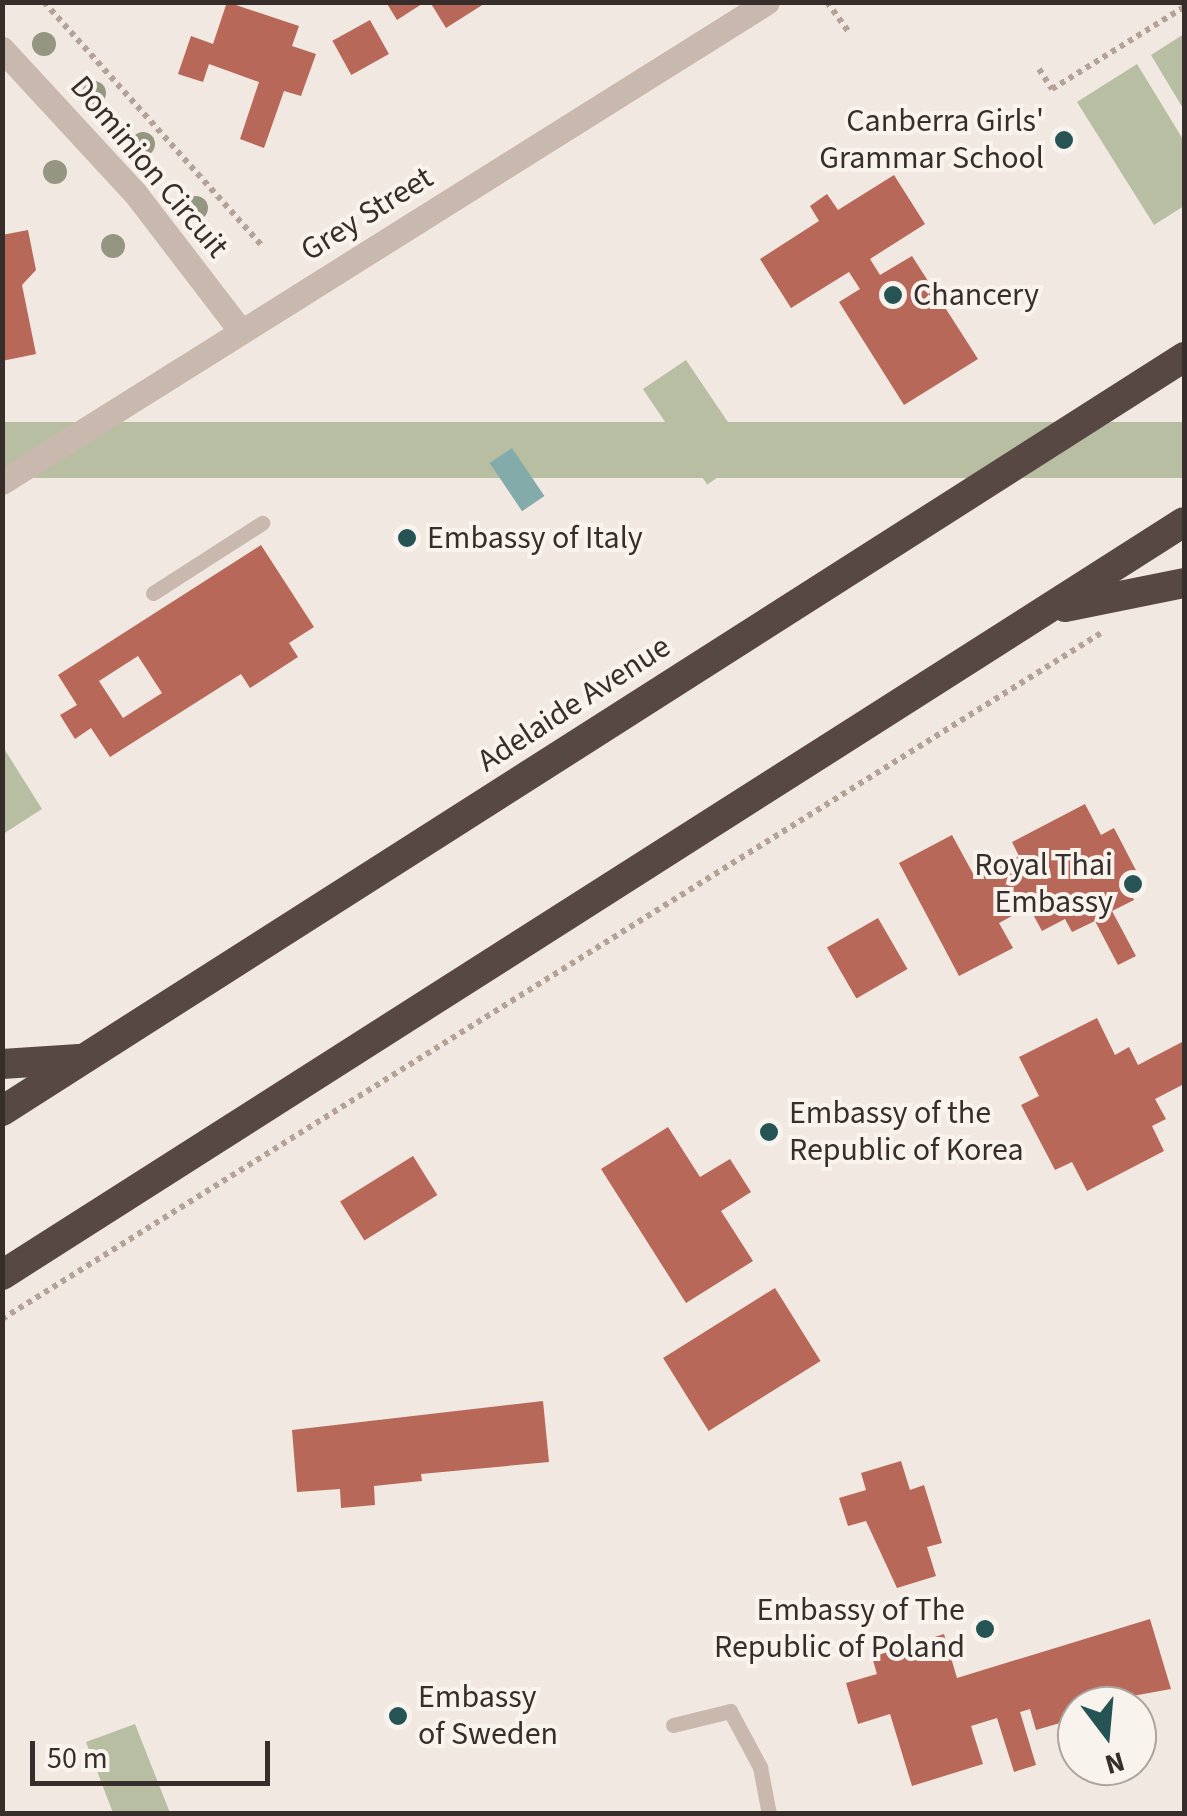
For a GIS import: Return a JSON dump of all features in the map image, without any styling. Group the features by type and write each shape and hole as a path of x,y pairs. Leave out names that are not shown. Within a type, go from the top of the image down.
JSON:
{"highway":[{"name":"Adelaide Avenue","path":"2,1111 1184,357"},
{"path":"2,1275 1184,522"},
{"path":"1037,614 1184,583"},
{"path":"2,1064 85,1059"}],"street":[{"name":"Grey Street","path":"2,482 767,2"},
{"name":"Dominion Circuit","path":"2,49 135,192 242,330"}],"lane":[{"path":"153,592 262,523"},
{"path":"673,1724 730,1711 760,1767 769,1814"}],"path":[{"path":"44,2 262,245"},
{"path":"827,2 848,32"},
{"path":"1039,69 1052,89 1184,7"},
{"path":"2,1319 1108,628"}],"green space":[{"path":"1184,34 1184,110 1151,55"},
{"path":"1137,64 1184,141 1184,206 1154,225 1077,102"},
{"path":"686,360 750,455 707,484 643,389"},
{"path":"2,422 1184,422 1184,478 2,478"},
{"path":"3,747 42,809 2,834"},
{"path":"135,1724 170,1813 113,1813 86,1742"}],"water":[{"path":"512,448 544,496 522,511 490,463"}],"building":[{"path":"227,2 299,26 292,46 316,54 301,96 284,91 264,148 240,139 259,82 209,64 203,82 178,74 191,36 213,44"},
{"path":"386,2 425,2 397,20"},
{"path":"430,2 487,2 446,28"},
{"path":"370,20 389,54 351,75 332,41"},
{"name":"Chancery","path":"894,175 925,224 870,259 880,275 912,256 978,359 904,405 839,302 860,289 849,272 791,308 760,259 819,221 810,206 827,194 838,210"},
{"path":"28,230 36,270 22,285 36,354 2,361 2,235"},
{"path":"261,545 314,627 289,643 298,657 250,688 241,674 110,757 91,728 75,739 60,715 77,705 58,675","holes":["138,656 162,693 123,718 99,681"]},
{"path":"1085,804 1101,835 1114,828 1140,878 1127,885 1134,900 1112,911 1136,956 1118,965 1095,921 1072,932 1065,919 1042,931 1029,907 999,923 1013,948 959,976 899,863 952,835 976,879 1019,856 1012,842"},
{"path":"878,918 907,969 856,999 827,947"},
{"path":"1097,1018 1115,1055 1129,1047 1138,1065 1184,1041 1184,1084 1155,1099 1166,1119 1152,1126 1164,1151 1087,1191 1072,1162 1055,1170 1021,1105 1039,1096 1019,1057"},
{"path":"668,1127 700,1177 730,1159 751,1192 721,1211 753,1261 686,1303 601,1169"},
{"path":"413,1156 437,1195 364,1241 340,1202"},
{"path":"775,1288 821,1361 709,1431 663,1358"},
{"path":"543,1401 549,1462 421,1474 422,1481 374,1486 375,1505 341,1508 340,1489 297,1492 292,1430"},
{"path":"901,1461 910,1490 924,1485 942,1543 927,1547 936,1576 897,1588 866,1521 848,1526 839,1498 866,1490 861,1473"},
{"path":"1150,1619 1171,1689 1057,1686 1057,1724 1036,1730 1030,1709 1020,1712 1036,1765 1014,1772 997,1718 971,1726 983,1764 912,1786 890,1714 858,1724 846,1683 877,1674 872,1657 944,1634 957,1678"}],"place":[{"name":"Canberra Girls' Grammar School","path":"1064,140"},
{"name":"Chancery","path":"893,295"},
{"name":"Embassy of Italy","path":"407,538"},
{"name":"Royal Thai Embassy","path":"1133,884"},
{"name":"Embassy of the Republic of Korea","path":"769,1132"},
{"name":"Embassy of The Republic of Poland","path":"985,1629"},
{"name":"Embassy of Sweden","path":"398,1716"}]}
